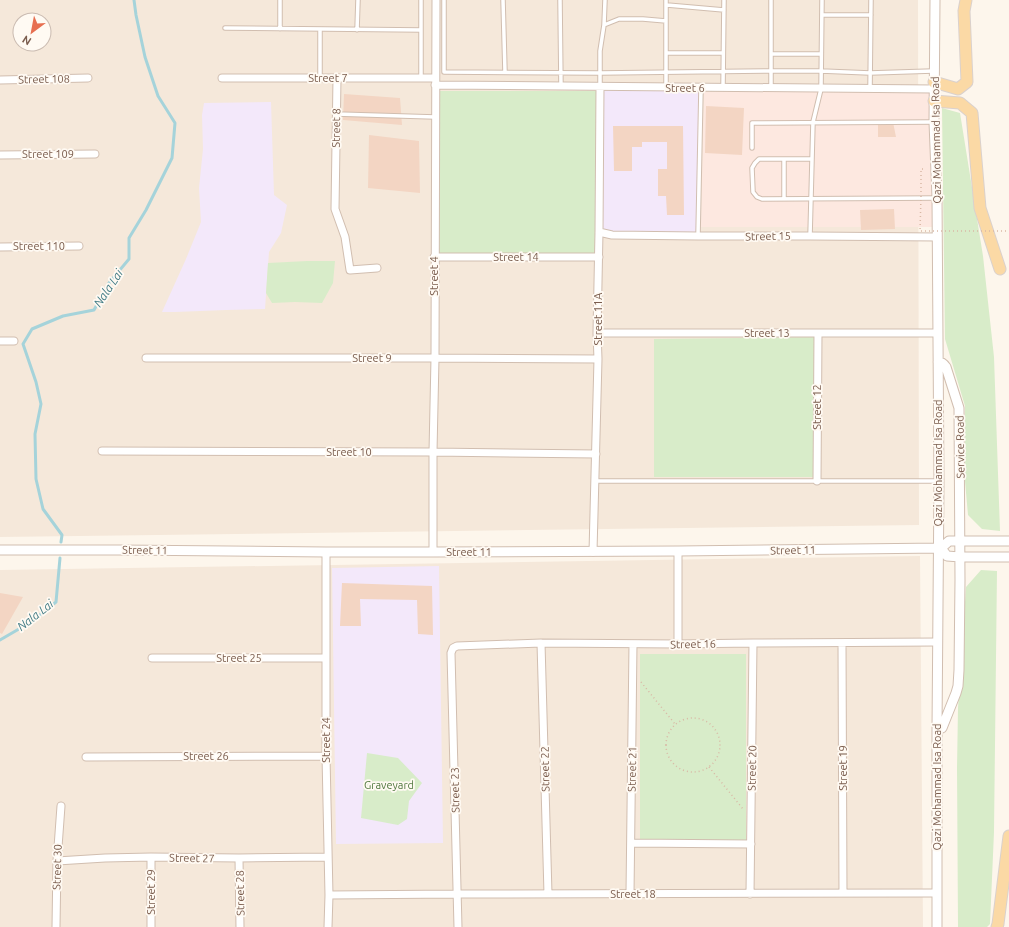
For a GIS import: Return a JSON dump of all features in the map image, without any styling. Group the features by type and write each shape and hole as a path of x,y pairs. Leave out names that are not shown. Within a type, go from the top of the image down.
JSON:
{"main road":[{"path":"934,81 958,89 968,82 964,10 966,0"},
{"path":"934,102 960,103 972,113 980,208 1000,269"},
{"path":"997,927 1009,836"}],"street":[{"name":"Street 4","path":"433,552 436,0"},
{"name":"Qazi Mohammad Isa Road","path":"935,0 934,122 937,198 940,548 937,729 937,927"},
{"name":"Street 108","path":"0,80 88,78"},
{"name":"Street 7","path":"222,78 421,78 435,82"},
{"name":"Street 8","path":"337,78 335,209 345,236 350,270 377,268"},
{"name":"Street 6","path":"435,82 561,87 870,89 934,81"},
{"name":"Street 11A","path":"593,552 598,359 600,87"},
{"name":"Street 109","path":"0,155 95,154"},
{"name":"Street 15","path":"599,232 612,235 937,237"},
{"name":"Street 110","path":"0,247 79,246"},
{"name":"Street 14","path":"434,257 599,258"},
{"name":"Street 13","path":"597,333 937,333"},
{"name":"Street 12","path":"817,480 818,333"},
{"path":"0,341 14,341"},
{"name":"Street 9","path":"146,358 598,359"},
{"name":"Service Road","path":"937,729 942,728 958,686 960,557 959,408 946,367 941,362 938,362"},
{"name":"Street 10","path":"102,451 596,454"},
{"path":"1009,541 949,541 940,548 947,556 1009,557"},
{"name":"Street 11","path":"0,550 593,552 940,548"},
{"path":"678,551 678,644"},
{"name":"Street 24","path":"326,552 328,927"},
{"name":"Street 16","path":"451,653 453,648 457,646 541,643 678,644 938,642"},
{"name":"Street 22","path":"541,643 548,894"},
{"name":"Street 20","path":"750,894 753,643"},
{"name":"Street 19","path":"842,643 843,893"},
{"name":"Street 21","path":"630,894 633,644"},
{"name":"Street 23","path":"451,653 458,927"},
{"name":"Street 25","path":"152,658 326,658"},
{"name":"Street 26","path":"86,757 326,756"},
{"name":"Street 30","path":"56,927 56,861 61,806"},
{"path":"631,843 751,844"},
{"name":"Street 27","path":"56,861 151,857 328,857"},
{"name":"Street 29","path":"151,857 151,927"},
{"name":"Street 28","path":"239,858 240,927"},
{"name":"Street 18","path":"329,895 937,893"}],"lane":[{"path":"280,0 280,29"},
{"path":"357,30 358,0"},
{"path":"421,0 421,78"},
{"path":"444,0 444,72 600,73 821,71 870,73 934,81"},
{"path":"503,0 505,72"},
{"path":"560,0 561,87"},
{"path":"600,87 600,51 604,25 605,0"},
{"path":"666,0 666,88"},
{"path":"723,88 724,0"},
{"path":"771,0 771,88"},
{"path":"810,236 813,122 821,88 822,0"},
{"path":"870,89 871,0"},
{"path":"666,5 724,10"},
{"path":"822,15 871,15"},
{"path":"604,25 619,19 666,21"},
{"path":"225,28 421,30"},
{"path":"320,29 320,78"},
{"path":"666,53 723,53"},
{"path":"771,54 821,54"},
{"path":"698,236 701,88"},
{"path":"336,114 435,117"},
{"path":"752,148 752,124 813,122 934,122"},
{"path":"812,159 759,159 752,168 753,192 757,197 762,199 937,198"},
{"path":"784,159 784,199"},
{"path":"596,481 939,481"}],"path":[{"path":"921,169 920,231 1009,231"},
{"path":"633,671 675,724"},
{"path":"689,718 698,718 713,727 718,735 720,744 719,752 709,767 692,773 679,769 670,759 666,751 666,742 668,733 675,724 689,718"},
{"path":"709,767 751,820"}],"shaded area":[{"path":"0,0 918,0 919,525 0,537"},
{"path":"600,87 701,88 698,236 599,232"},
{"path":"704,92 932,92 932,227 701,227"},
{"path":"271,102 274,195 287,205 281,233 269,252 265,309 162,312 201,222 199,188 203,149 202,115 204,103"},
{"path":"920,556 923,927 0,927 0,570"},
{"path":"439,566 443,843 336,844 332,568"}],"green space":[{"path":"437,91 598,91 599,257 434,257"},
{"path":"942,108 960,113 983,256 994,357 1000,531 982,529 968,515 965,481 965,406 945,339"},
{"path":"335,261 333,283 322,303 272,303 266,293 268,263"},
{"path":"815,337 813,477 654,477 654,339"},
{"path":"981,570 997,571 994,832 990,924 987,927 958,927 958,708 966,587"},
{"path":"640,654 746,654 746,841 640,840"},
{"name":"Graveyard","path":"367,753 398,758 422,783 409,801 407,819 398,825 361,818"}],"building":[{"path":"344,94 400,98 402,125 343,120"},
{"path":"706,106 744,108 742,155 705,153"},
{"path":"878,122 893,122 896,137 878,137"},
{"path":"613,126 683,126 684,215 667,215 666,196 658,196 658,169 667,169 667,142 642,142 642,147 632,147 632,171 614,171"},
{"path":"369,135 419,141 420,193 368,188"},
{"path":"894,209 895,229 861,230 860,210"},
{"path":"342,583 432,586 433,635 418,634 417,600 360,599 361,626 340,626"},
{"path":"0,593 23,597 2,634 0,633"}],"waterway":[{"name":"Nala Lai","path":"61,542 62,535 43,509 36,479 35,434 41,404 36,382 23,344 32,329 63,316 94,310 109,283 129,259 129,238 146,210 172,158 175,123 158,96 145,57 134,0"},
{"name":"Nala Lai","path":"0,640 31,622 56,602 60,558"}]}
